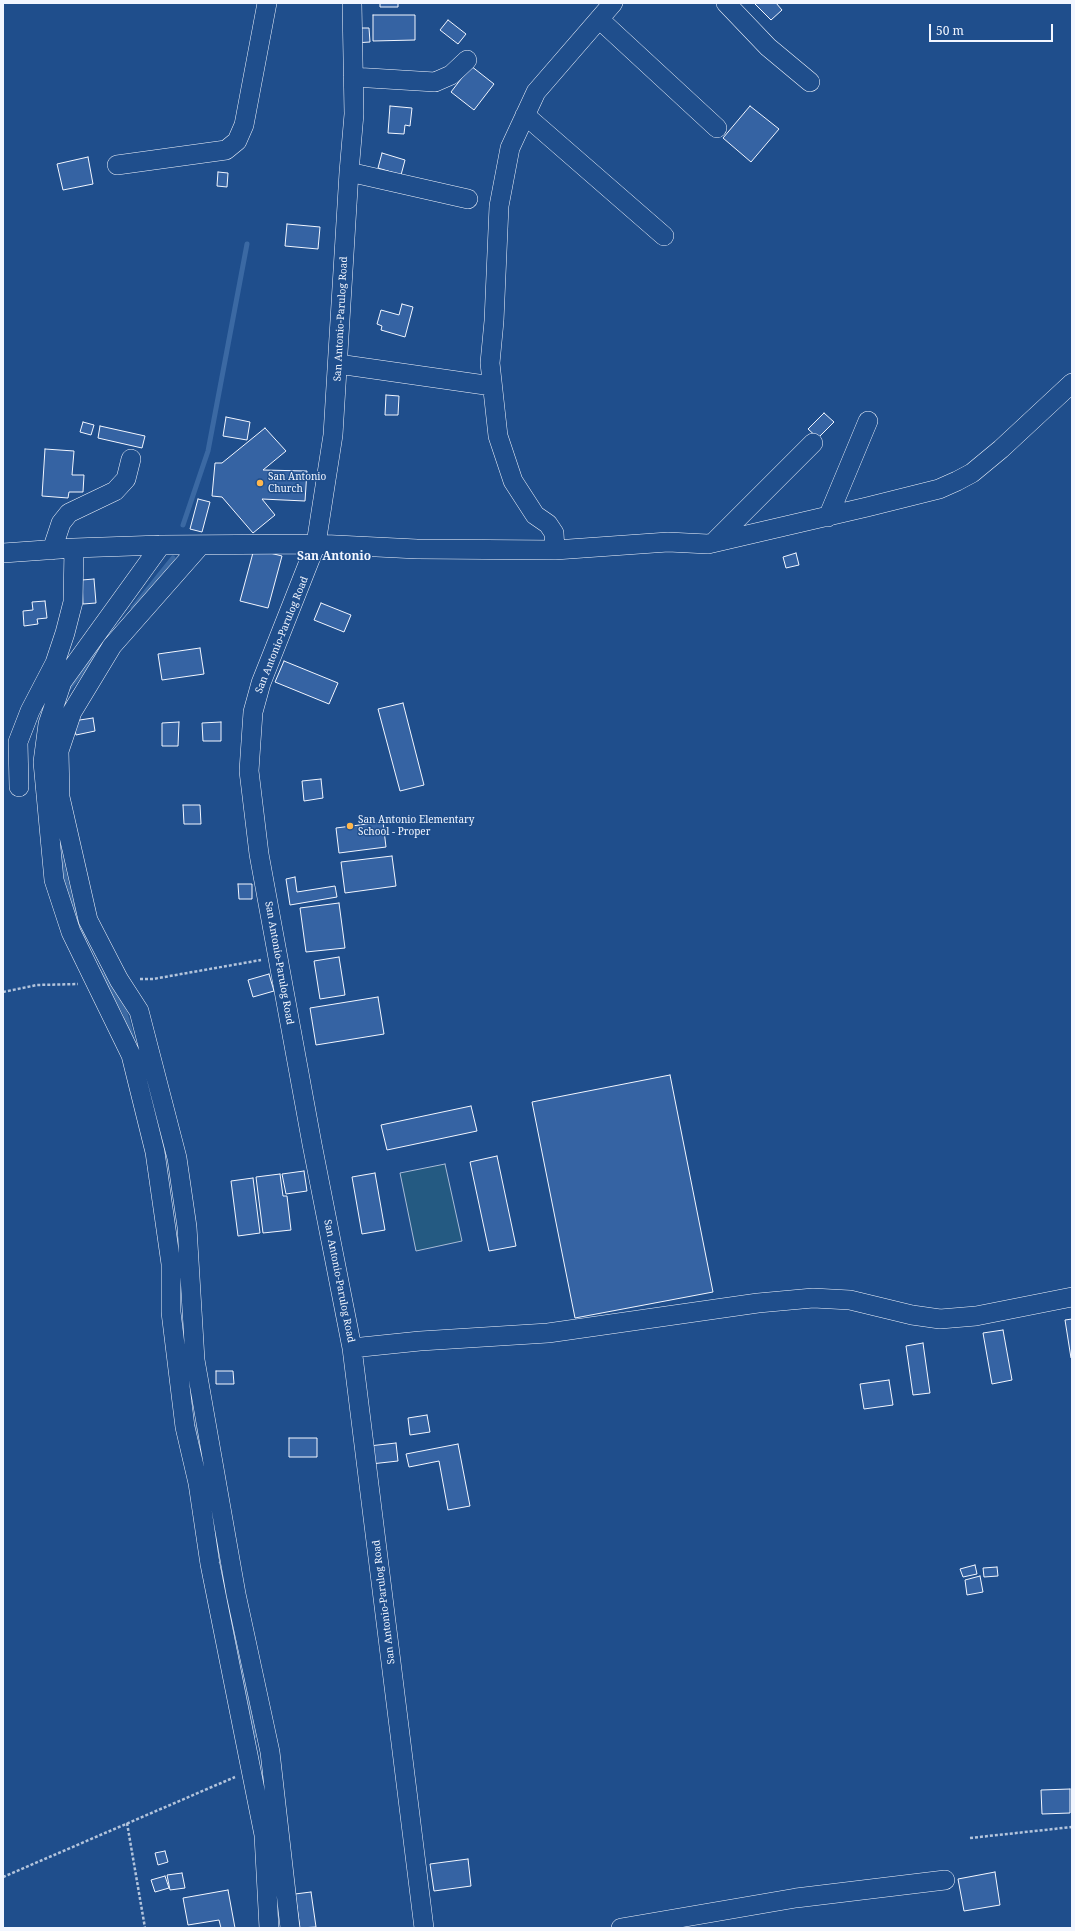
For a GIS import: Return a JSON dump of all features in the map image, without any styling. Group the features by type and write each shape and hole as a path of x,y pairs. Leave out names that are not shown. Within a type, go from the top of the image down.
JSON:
{"street":[{"path":"117,165 226,150 236,141 244,125 267,3"},
{"name":"San Antonio-Parulog Road","path":"352,3 354,114 349,172 333,435 316,544 261,683 253,712 250,738 249,771 259,854 277,957 352,1348 424,1928"},
{"path":"555,550 554,533 548,524 535,515 513,481 498,436 490,362 494,321 499,206 510,148 536,92 613,3"},
{"path":"729,4 768,47 810,82"},
{"path":"599,19 717,128"},
{"path":"353,77 435,82 451,75 467,60"},
{"path":"525,115 664,236"},
{"path":"349,172 468,199"},
{"path":"338,364 492,386"},
{"path":"3,553 74,548 161,545 200,546 316,544 417,550 555,550 668,542 708,544 716,540 776,529 939,489 972,473 1001,449 1072,383"},
{"path":"828,517 868,421"},
{"path":"716,540 813,443"},
{"path":"52,550 61,523 69,513 115,491 126,479 131,459"},
{"path":"161,545 62,682 48,724 43,762 54,880 71,932 131,1055 155,1152 171,1264 171,1312 185,1427 198,1484 210,1564 264,1835 269,1928"},
{"path":"200,546 112,646 72,712 59,751 60,798 88,920 119,980 139,1010 177,1158 187,1227 194,1360 236,1594 270,1752 290,1928"},
{"path":"19,786 18,742 30,711 55,663 73,602 74,548"},
{"path":"352,1348 414,1342 548,1333 758,1303 813,1298 850,1300 912,1315 940,1319 976,1316 1072,1297"},
{"path":"621,1928 796,1898 945,1880"}],"path":[{"path":"119,980 153,979 277,957"},
{"path":"3,992 37,985 97,984"},
{"path":"3,1877 252,1770"},
{"path":"127,1823 145,1928"},
{"path":"970,1838 1072,1827"}],"shaded area":[{"path":"445,1164 462,1241 416,1251 400,1173"}],"building":[{"path":"380,3 398,3 398,7 380,7"},
{"path":"754,3 776,3 782,10 771,20"},
{"path":"373,15 415,15 415,40 373,41"},
{"path":"448,20 466,34 458,44 440,30"},
{"path":"354,28 369,28 370,42 354,43"},
{"path":"471,66 494,84 474,110 451,92"},
{"path":"390,106 412,108 410,126 405,125 404,134 388,133"},
{"path":"750,106 779,129 751,162 723,138"},
{"path":"382,153 405,160 401,175 378,168"},
{"path":"88,157 93,184 63,190 57,164"},
{"path":"218,172 228,173 227,187 217,186"},
{"path":"287,224 320,227 318,249 285,246"},
{"path":"402,304 413,307 405,337 381,330 382,326 377,324 381,310 399,315"},
{"path":"386,395 399,396 398,415 385,415"},
{"path":"824,413 834,422 818,438 808,429"},
{"path":"226,417 250,422 247,440 223,436"},
{"path":"83,422 94,425 91,435 80,432"},
{"path":"100,426 145,436 142,448 98,438"},
{"name":"San Antonio Church","path":"265,428 286,451 263,470 307,471 305,501 262,499 275,515 253,533 222,497 212,496 215,463 222,463"},
{"path":"45,449 74,451 72,475 84,475 83,492 69,492 68,498 42,496"},
{"path":"198,499 210,502 202,532 190,529"},
{"path":"254,549 282,556 268,608 240,601"},
{"path":"796,553 799,565 786,568 783,557"},
{"path":"94,579 96,603 83,604 82,580"},
{"path":"45,601 47,618 37,619 38,624 24,626 23,611 33,610 32,602"},
{"path":"321,603 351,615 344,632 314,620"},
{"path":"200,648 204,674 162,680 158,654"},
{"path":"284,661 338,683 329,704 275,682"},
{"path":"403,703 424,785 400,791 378,709"},
{"path":"93,718 95,731 76,735 73,721"},
{"path":"179,722 178,746 162,746 162,723"},
{"path":"221,722 221,741 203,741 202,723"},
{"path":"321,779 323,798 304,801 302,781"},
{"path":"183,805 200,805 201,824 184,824"},
{"path":"383,822 386,847 339,853 336,828"},
{"path":"392,856 396,886 345,893 341,862"},
{"path":"295,877 297,892 335,886 337,897 290,905 286,879"},
{"path":"238,884 252,884 252,899 239,899"},
{"path":"339,903 345,948 306,952 300,908"},
{"path":"339,957 345,995 320,999 314,961"},
{"path":"269,974 274,991 253,997 248,980"},
{"path":"378,997 384,1034 316,1045 310,1008"},
{"path":"670,1075 713,1292 575,1318 532,1102"},
{"path":"471,1106 477,1131 387,1150 381,1125"},
{"path":"497,1156 516,1246 489,1251 470,1162"},
{"path":"304,1171 307,1191 286,1194 282,1174"},
{"path":"375,1173 385,1230 362,1234 352,1177"},
{"path":"280,1174 283,1196 287,1196 291,1230 263,1233 256,1177"},
{"path":"253,1178 260,1233 238,1236 231,1181"},
{"path":"1072,1319 1072,1358 1071,1358 1065,1320"},
{"path":"1003,1330 1012,1380 992,1384 983,1333"},
{"path":"923,1343 930,1393 913,1395 906,1346"},
{"path":"216,1371 233,1371 234,1384 216,1384"},
{"path":"889,1380 893,1405 864,1409 860,1384"},
{"path":"427,1415 430,1432 410,1435 408,1418"},
{"path":"289,1438 317,1438 317,1457 289,1457"},
{"path":"396,1443 398,1461 371,1464 369,1446"},
{"path":"458,1444 470,1506 448,1510 439,1461 409,1467 406,1454"},
{"path":"975,1565 977,1574 963,1577 960,1569"},
{"path":"997,1567 998,1576 984,1577 983,1568"},
{"path":"980,1576 983,1592 967,1595 965,1580"},
{"path":"1070,1789 1070,1813 1042,1814 1041,1790"},
{"path":"165,1851 168,1862 158,1865 155,1853"},
{"path":"468,1859 471,1886 434,1891 430,1864"},
{"path":"995,1872 1000,1905 964,1911 958,1879"},
{"path":"182,1873 185,1888 170,1890 167,1875"},
{"path":"165,1876 169,1888 155,1892 151,1880"},
{"path":"228,1890 235,1928 221,1928 219,1920 188,1925 183,1898"},
{"path":"311,1892 316,1927 300,1928 295,1894"}],"waterway":[{"path":"183,525 208,451 247,244"},
{"path":"133,608 173,558"},
{"path":"69,688 99,651"},
{"path":"60,856 70,899 84,938"},
{"path":"99,971 109,984 125,1013 132,1038"},
{"path":"158,1126 165,1158"},
{"path":"195,1427 202,1453"},
{"path":"234,1630 254,1736"}],"place":[{"name":"San Antonio Church","path":"260,483"},
{"name":"San Antonio Elementary School - Proper","path":"350,826"}],"district":[{"name":"San Antonio","path":"334,557"}]}
